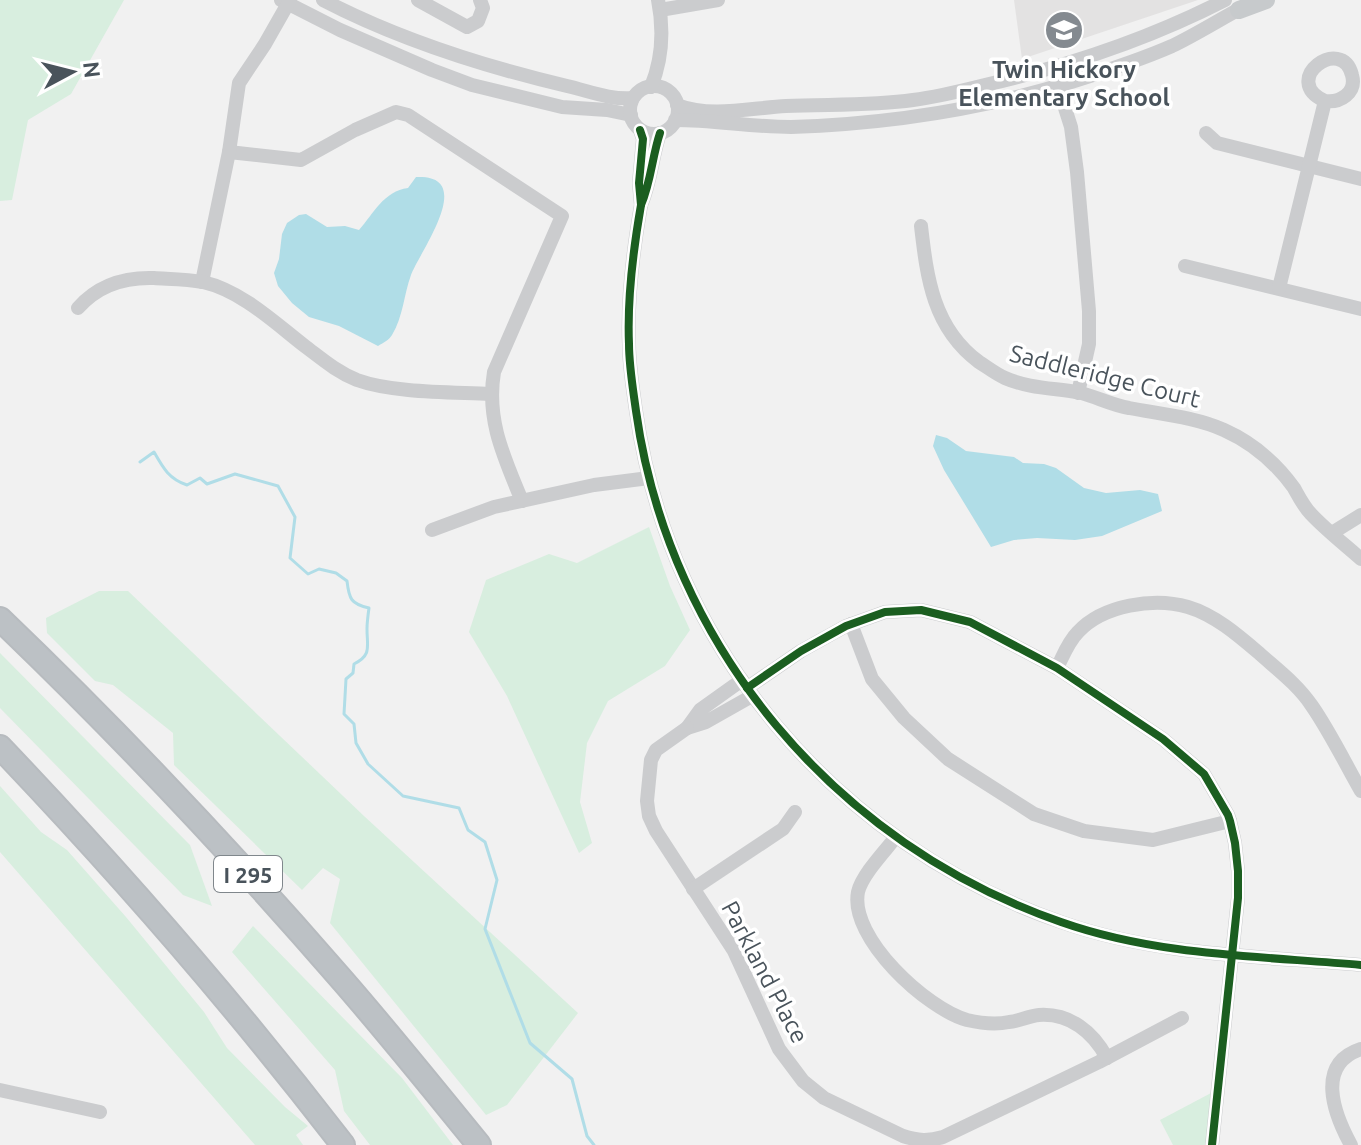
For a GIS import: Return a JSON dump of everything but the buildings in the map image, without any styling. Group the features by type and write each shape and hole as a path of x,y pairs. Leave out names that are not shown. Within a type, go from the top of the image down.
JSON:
{"highway":[{"name":"I 295","path":"0,619 104,721 228,852 346,984 479,1145"},
{"path":"0,747 180,944 343,1145"}],"main road":[{"path":"1232,5 1266,0"}],"street":[{"path":"323,0 394,33 478,63 586,92 633,98"},
{"path":"418,0 467,27 478,21 483,8 480,0"},
{"path":"657,88 662,72 659,66 659,5 718,0"},
{"path":"676,112 931,98 1026,76 1089,57 1232,5 1258,0"},
{"path":"202,282 229,152 239,83 265,44 286,1 380,48 472,85 562,107 631,115"},
{"path":"676,112 698,120 763,127 870,122 962,110 1058,86 1160,51 1232,5"},
{"path":"1058,86 1071,127 1089,311 1089,344 1078,393"},
{"path":"640,130 652,134 666,131 676,112 670,93 657,88 643,89 633,98 630,108 643,139 639,183 641,205 632,273 629,344 641,443 649,478 670,546 711,629 747,688 790,744 859,810 944,870 1063,923 1166,948 1361,965"},
{"path":"1279,288 1325,101"},
{"path":"229,152 301,160 355,130 396,112 408,115 562,216 494,372 490,394 495,428 522,501"},
{"path":"641,205 649,185 660,133"},
{"path":"1206,133 1217,143 1361,179"},
{"name":"Saddleridge Court","path":"921,226 933,297 958,342 971,356 1003,377 1037,387 1078,393 1116,406 1207,424 1249,443 1279,470 1309,513 1361,559"},
{"path":"1185,266 1361,309"},
{"path":"78,308 88,296 100,289 131,279 202,282 225,290 259,310 334,369 357,380 385,387 490,394"},
{"path":"432,530 494,507 594,485 649,478"},
{"path":"1332,533 1361,515"},
{"path":"1057,668 1070,642 1081,629 1118,608 1165,603 1189,607 1241,638 1288,677 1311,705 1361,791"},
{"name":"Parkland Place","path":"1182,1018 943,1137 924,1141 903,1136 824,1098 803,1081 779,1049 734,951 656,831 647,801 651,760 656,750 687,728 706,722 747,688 801,651 851,624 885,612 921,610 970,622 1057,668 1163,739 1204,774 1230,821 1235,843 1238,898 1212,1145"},
{"path":"851,624 872,679 904,718 948,759 1034,814 1084,831 1153,840 1230,821"},
{"path":"693,889 783,829 795,812"},
{"path":"896,837 862,881 858,904 865,927 876,947 903,978 941,1009 968,1020 995,1023 1046,1015 1073,1023 1086,1029 1096,1039 1107,1058"},
{"path":"1351,1145 1336,1111 1334,1071 1342,1059 1361,1049"},
{"path":"0,1090 100,1112"}],"shaded area":[{"name":"Twin Hickory Elementary School","path":"1014,0 1198,0 1022,59"}],"green space":[{"path":"0,0 124,0 71,94 28,120 12,200 0,201"},
{"path":"649,527 690,630 665,666 608,701 587,743 580,802 592,843 579,853 507,696 469,632 486,580 549,554 577,563"},
{"path":"99,591 128,591 364,816 578,1013 507,1105 486,1115 330,923 340,879 323,868 302,890 174,765 173,733 113,685 95,681 47,633 46,618"},
{"path":"0,653 190,845 212,906 183,895 0,708"},
{"path":"0,786 41,832 67,850 126,917 204,1012 227,1048 308,1126 296,1135 303,1145 255,1145 0,852"},
{"path":"253,926 402,1078 453,1145 370,1145 344,1111 335,1070 232,952"},
{"path":"1211,1093 1207,1145 1173,1145 1160,1120"}],"water":[{"path":"416,177 434,179 443,188 444,200 433,233 411,275 399,321 392,335 378,346 339,326 309,317 292,303 278,286 274,273 287,223 306,214 327,227 345,226 359,230 386,198 408,188"},
{"path":"936,435 947,438 966,451 1014,457 1023,463 1056,468 1084,488 1106,493 1140,490 1158,494 1162,511 1102,536 1075,540 1014,540 991,547 944,470 933,446"}],"waterway":[{"path":"140,462 154,452 167,472 187,485 200,478 207,484 235,474 278,486 295,517 290,558 308,574 319,569 336,573 347,581 352,600 369,608 366,654 354,664 353,673 346,679 344,714 354,724 356,743 368,764 403,796 459,808 468,830 485,842 497,880 485,929 530,1043 572,1079 587,1136 594,1145"}],"cycle path":[{"path":"640,130 643,139 639,183 641,205 660,133"},
{"path":"641,205 630,292 629,352 636,411 655,498 685,579 726,656 776,726 836,788 904,842 979,887 1061,922 1134,942 1171,948 1361,965"},
{"path":"747,688 801,651 846,626 885,612 921,610 970,622 1057,668 1163,739 1204,774 1228,815 1238,871 1238,898 1212,1145"}],"place":[{"name":"Twin Hickory Elementary School","path":"1064,30"}]}
